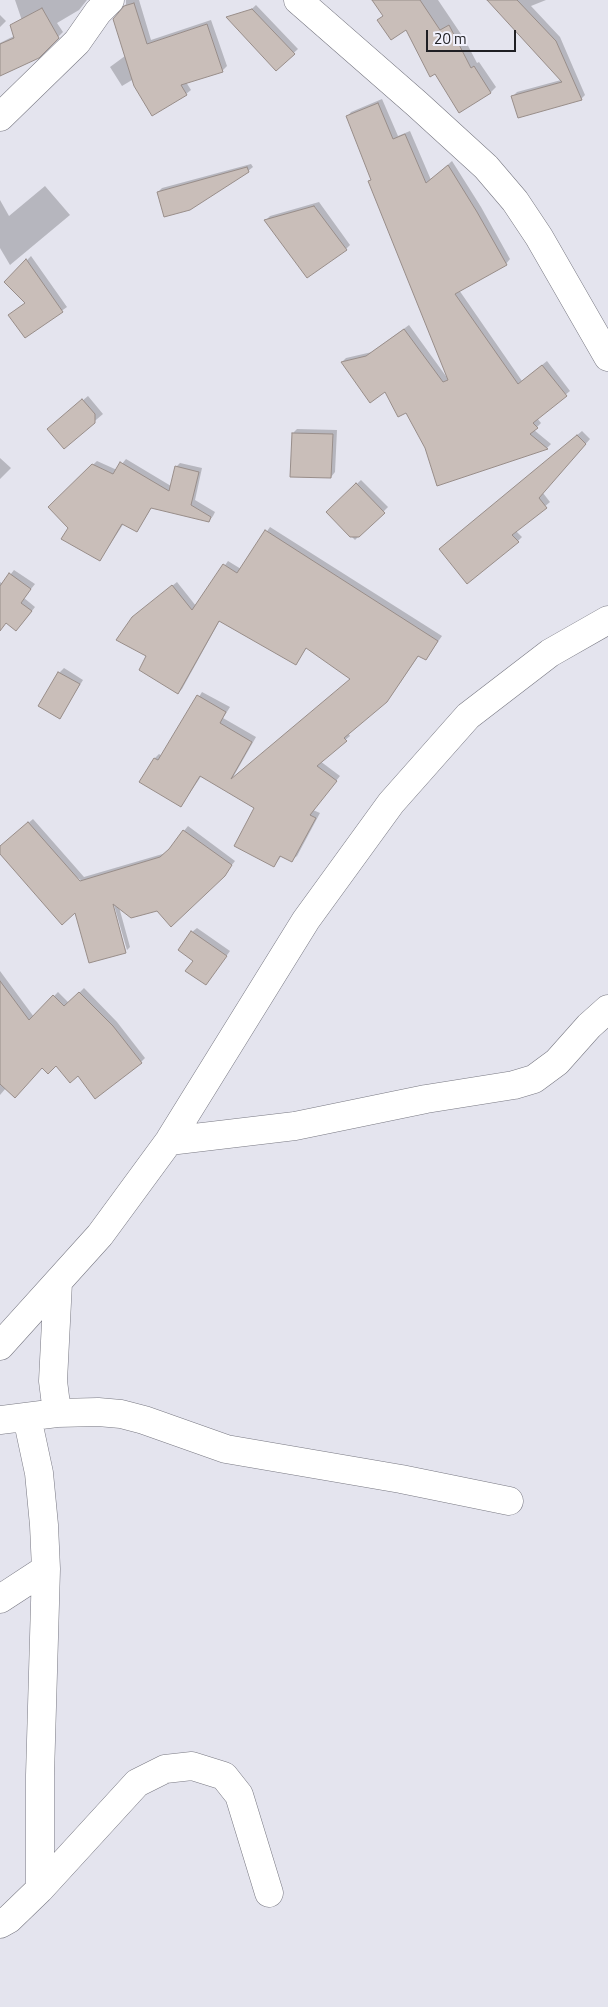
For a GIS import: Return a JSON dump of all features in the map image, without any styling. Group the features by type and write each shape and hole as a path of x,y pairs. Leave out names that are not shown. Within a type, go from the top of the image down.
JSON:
{"street":[{"path":"0,117 77,42 98,12 110,0"},
{"path":"298,0 486,167 515,201 539,236 608,357"},
{"path":"0,1346 100,1235 169,1140 306,920 391,803 468,716 550,653 608,620"},
{"path":"169,1140 295,1126 426,1099 514,1086 534,1079 557,1062 589,1026 608,1009"},
{"path":"57,1414 53,1381 58,1282"},
{"path":"0,1420 57,1414 98,1412 121,1414 144,1420 226,1449 401,1478 508,1501"},
{"path":"27,1417 38,1473 44,1525 46,1569 40,1775 40,1889"},
{"path":"0,1599 46,1569"},
{"path":"0,1924 9,1919 40,1889 137,1783 165,1769 192,1766 224,1776 239,1795 269,1893"}],"building":[{"path":"372,0 420,0 440,30 449,25 471,68 474,66 491,93 459,113 435,74 430,77 406,30 391,40 377,20 383,16"},
{"path":"487,0 517,0 556,41 582,100 518,118 511,96 562,82"},
{"path":"134,3 147,44 207,24 223,72 181,85 187,95 152,116 134,86 113,19 124,6"},
{"path":"42,8 59,38 39,58 0,76 0,44 14,38 10,25"},
{"path":"252,9 295,54 276,71 226,17"},
{"path":"378,103 393,139 405,134 426,183 448,165 507,265 455,294 518,384 542,365 567,396 533,423 538,428 530,434 548,449 437,486 425,448 406,413 398,417 385,392 370,403 341,362 366,356 404,329 443,382 448,380 368,181 371,180 346,116"},
{"path":"247,167 249,172 190,210 164,217 157,192"},
{"path":"314,206 347,250 307,278 264,220"},
{"path":"26,259 63,312 25,338 8,315 25,303 4,282"},
{"path":"82,399 95,414 95,423 64,449 47,429"},
{"path":"292,433 333,434 331,478 290,477"},
{"path":"577,435 586,444 539,498 547,508 512,535 519,542 467,584 439,549"},
{"path":"120,462 169,491 175,466 199,472 191,505 211,517 209,522 151,508 137,532 122,524 100,561 61,539 68,528 48,507 92,464 113,474"},
{"path":"356,483 385,513 359,537 350,537 326,512"},
{"path":"265,530 438,641 426,660 418,656 387,702 344,738 347,741 317,766 337,781 310,815 316,818 292,862 280,856 274,867 234,846 254,808 200,776 181,807 139,782 154,758 158,760 197,695 226,712 220,723 252,742 231,779 350,679 306,648 296,665 219,621 178,694 139,670 146,656 116,640 132,617 172,585 192,610 223,564 237,573"},
{"path":"9,573 31,589 21,603 32,611 16,631 6,623 0,631 0,586"},
{"path":"58,672 80,684 60,719 38,706"},
{"path":"28,822 80,881 160,857 169,849 183,830 232,865 225,876 171,927 157,911 131,918 113,904 126,953 89,963 75,913 62,925 0,854 0,846"},
{"path":"191,931 227,956 206,985 185,971 193,961 178,950"},
{"path":"0,981 29,1020 53,995 64,1006 79,992 113,1026 142,1063 95,1099 78,1076 70,1083 56,1066 48,1074 42,1068 15,1098 0,1084"}]}
